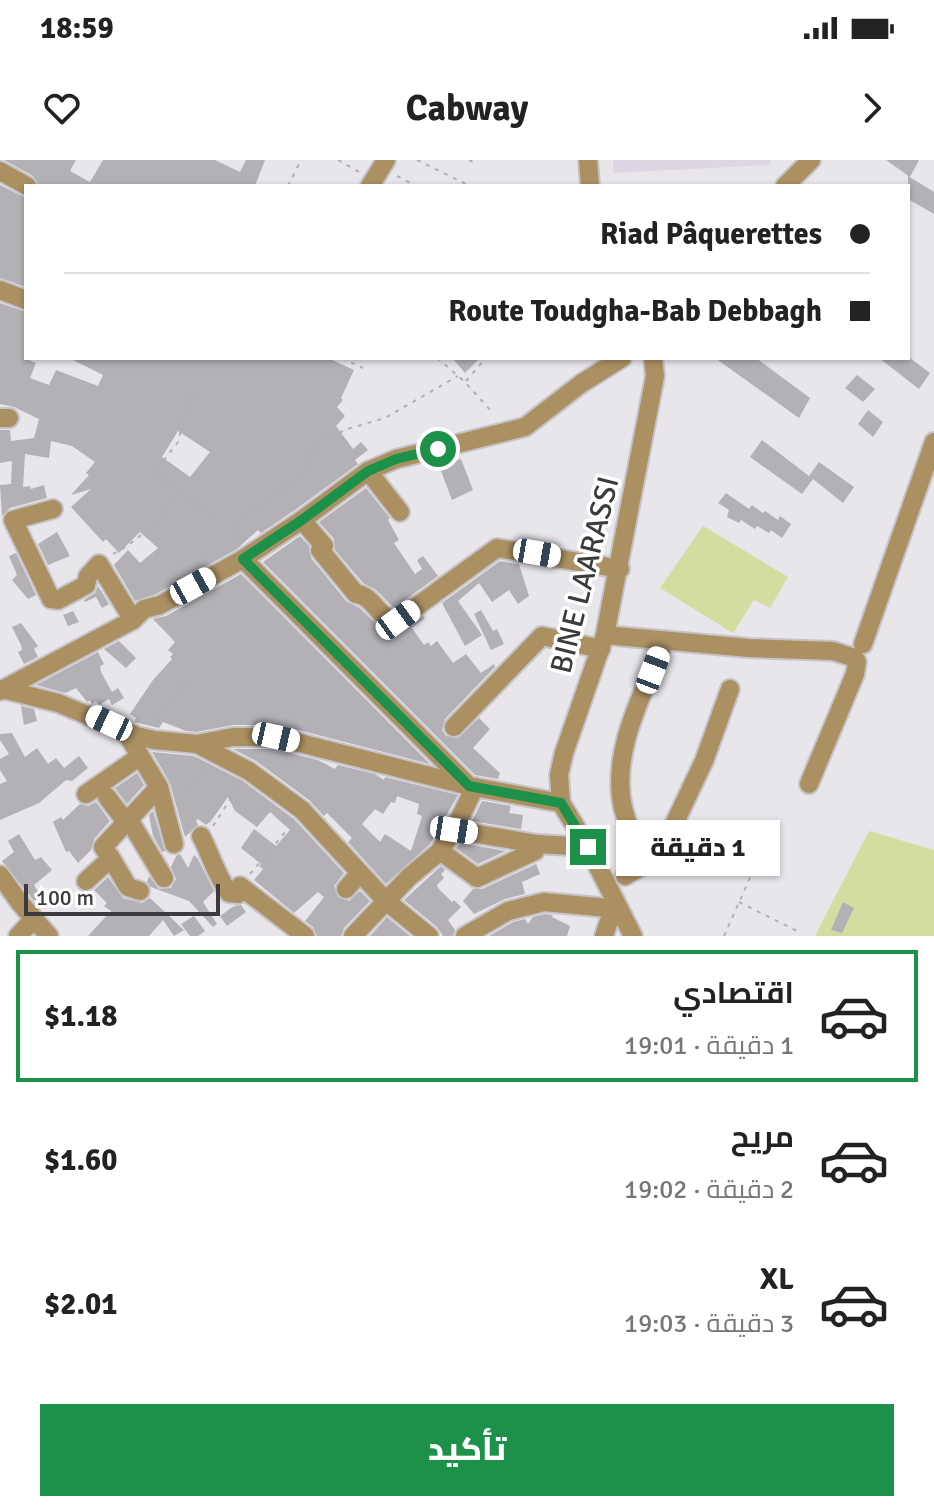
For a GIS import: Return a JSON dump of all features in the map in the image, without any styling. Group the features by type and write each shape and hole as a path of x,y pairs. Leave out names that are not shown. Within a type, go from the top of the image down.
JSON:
{"street":[{"path":"588,160 590,184"},
{"path":"787,184 811,160"},
{"path":"0,171 24,184"},
{"path":"0,290 24,299"},
{"path":"1,690 133,620 144,609 160,605 243,559 368,471 396,459 525,427 582,383 619,360"},
{"name":"BINE LAARASSI","path":"561,803 560,766 603,642 620,569 655,376 653,360"},
{"path":"863,644 934,442"},
{"path":"368,471 400,512"},
{"path":"53,509 13,520 53,601 86,585 88,576 99,564 133,620"},
{"path":"302,520 324,546 320,550 352,590 370,598 387,620 398,620 497,548 620,569"},
{"path":"243,559 472,787"},
{"path":"454,727 542,636 603,642 833,651 855,658 855,674 809,784"},
{"path":"647,865 622,806 621,769 631,725 664,642"},
{"path":"625,876 659,856 704,761 730,689"},
{"path":"1,690 58,703 131,733 197,744 218,753 280,791 302,810 386,901 429,936"},
{"path":"131,733 139,757 159,787 174,844"},
{"path":"197,744 233,737 276,737 472,787 561,803 588,847 616,909 633,936"},
{"path":"86,794 139,757"},
{"path":"140,891 128,887 103,847 159,787"},
{"path":"353,936 409,877 440,851 454,830 472,787"},
{"path":"107,797 127,820 164,878"},
{"path":"454,830 537,844 588,847"},
{"path":"204,835 212,865 226,890 235,895 240,886 305,936"},
{"path":"440,851 477,878 535,851 537,844"},
{"path":"86,881 115,864"},
{"path":"346,889 360,873"},
{"path":"0,875 33,920 49,936"},
{"path":"465,936 508,911 528,905 557,902 616,909"},
{"path":"604,936 616,909"},
{"path":"18,936 33,920"}],"path":[{"path":"289,184 301,160"},
{"path":"338,160 410,184"},
{"path":"417,160 466,184"},
{"path":"469,160 475,163"},
{"path":"346,360 363,368"},
{"path":"439,360 491,411"},
{"path":"465,382 484,360"},
{"path":"233,529 245,517 300,479 306,470 308,453 328,434 332,439 344,430 385,418 458,376"},
{"path":"193,394 178,442 154,473 215,519"},
{"path":"99,564 134,541 170,505 178,491"},
{"path":"131,733 187,683"},
{"path":"190,790 218,753"},
{"path":"204,835 249,771"},
{"path":"254,824 280,791"},
{"path":"240,886 302,810"},
{"path":"724,936 777,817"},
{"path":"738,902 797,931"}],"shaded area":[{"path":"613,160 770,160 770,165 613,173"}],"green space":[{"path":"703,526 788,577 770,608 754,600 733,633 660,588"},
{"path":"869,831 934,850 934,936 815,936"}],"building":[{"path":"4,160 76,160 70,171 90,182 103,160 215,160 240,172 246,160 265,160 256,184 38,184 33,176"},
{"path":"886,160 919,160 910,177"},
{"path":"908,176 934,192 934,214 910,200"},
{"path":"0,185 24,197 24,286 0,278"},
{"path":"0,303 24,311 24,360 36,363 30,378 49,385 56,370 98,386 103,375 73,360 332,360 354,370 341,398 343,400 337,407 345,416 336,426 353,449 361,442 368,450 355,460 358,464 261,533 258,530 237,549 156,594 135,601 114,565 128,550 140,563 158,548 140,532 119,553 106,539 103,542 71,507 91,489 71,495 89,475 86,473 95,462 72,446 51,441 49,458 25,454 23,487 30,486 31,489 44,485 47,498 10,508 2,516 0,485 11,484 12,461 0,463 0,430 10,430 11,441 34,438 39,419 0,404","holes":["178,431 210,452 190,477 162,457"]},
{"path":"910,358 930,373 919,389 882,360"},
{"path":"454,360 478,360 465,373"},
{"path":"718,360 759,360 810,398 799,418"},
{"path":"857,375 875,389 863,402 845,388"},
{"path":"868,410 883,422 873,437 858,424"},
{"path":"762,440 809,476 819,462 854,487 843,503 813,479 802,494 750,457"},
{"path":"461,459 473,490 452,500 441,471 444,469 442,465"},
{"path":"366,488 390,518 388,520 399,540 394,543 415,574 422,569 417,560 423,556 438,576 394,608 376,590 363,583 335,550 334,539 319,522"},
{"path":"726,493 749,509 752,505 791,524 782,538 771,530 769,533 757,526 755,529 741,520 739,523 727,517 729,510 718,503"},
{"path":"57,532 70,556 48,565 38,544"},
{"path":"300,536 309,546 311,558 347,602 360,608 379,627 399,632 423,616 425,618 412,628 424,645 428,642 431,646 437,641 453,663 466,654 481,673 494,664 495,667 445,719 442,730 446,736 458,738 479,718 490,729 473,748 500,773 498,779 475,775 263,562"},
{"path":"16,553 36,595 28,599 12,580 17,575 9,556"},
{"path":"500,561 519,564 529,596 518,604 509,590 492,602 479,583 458,601 482,635 465,646 442,603"},
{"path":"241,574 430,764 279,725 233,725 196,732 163,722 159,728 134,722 136,718 130,714 173,654 168,650 175,642 153,619 166,616"},
{"path":"98,586 109,604 102,608 96,597 84,600 95,593"},
{"path":"481,610 493,631 497,629 504,644 491,650 474,614"},
{"path":"73,611 79,622 68,626 63,615"},
{"path":"21,623 38,646 34,649 38,657 24,664 18,652 22,650 21,645 12,627"},
{"path":"119,641 136,658 126,668 104,649"},
{"path":"98,652 104,664 100,666 101,672 112,692 118,688 124,698 112,705 109,699 99,705 96,701 92,704 90,700 87,702 76,688 66,693 36,685"},
{"path":"21,706 34,709 37,721 24,725"},
{"path":"12,733 25,757 37,748 48,764 56,758 64,768 79,756 88,768 72,781 66,780 39,803 0,820 0,784 7,781 0,770 0,759 9,754 0,740 0,734"},
{"path":"233,749 274,749 318,760 335,769 338,765 375,774 384,780 385,777 458,795 430,844 386,884 348,842 352,838 327,813 324,816 309,800 256,761","holes":["397,796 419,804 417,814 422,816 411,851 385,834 380,842 362,824 375,809 383,814 391,802 395,803"]},
{"path":"152,752 194,756 243,781 294,819 344,873 334,886 338,897 349,901 360,891 370,901 344,928 341,936 317,936 313,927 305,921 324,897 318,892 294,913 254,880 263,869 259,866 261,864 241,848 254,829 276,846 290,830 270,812 257,827 235,811 228,797 211,821 206,825 198,819 198,825 185,837 170,783"},
{"path":"137,773 144,785 127,804 115,788"},
{"path":"482,801 511,806 509,813 523,815 521,829 472,821"},
{"path":"96,802 110,821 94,839 91,850 78,863 69,851 66,852 53,822 61,817 63,820 80,804 88,806"},
{"path":"153,811 165,851 162,852 153,836 149,815"},
{"path":"19,834 35,860 41,857 52,870 34,885 41,897 34,901 2,861 14,852 8,841"},
{"path":"460,843 506,851 478,864 456,848"},
{"path":"180,854 188,868 194,855 198,859 214,891 203,902 217,924 213,927 189,901 151,887 147,882 149,876 159,889 171,888 176,879 171,867"},
{"path":"536,864 540,874 522,882 525,894 505,899 474,914 463,901 473,889 482,889"},
{"path":"441,866 445,870 441,874 444,878 437,885 438,888 461,907 448,920 455,930 453,936 443,936 437,927 404,900"},
{"path":"108,877 123,898 142,903 150,898 184,930 174,936 163,920 149,936 88,936 111,911 94,890"},
{"path":"843,902 854,908 842,933 831,930"},
{"path":"241,905 246,912 227,926 220,916"},
{"path":"553,915 570,926 567,936 489,936 513,922 525,919 528,924 533,917"},
{"path":"194,916 205,931 198,936 190,936 181,924"},
{"path":"387,917 410,936 370,936"}],"route":[{"path":"438,449 396,459 368,471 243,559 469,786 561,803 588,847"}]}
